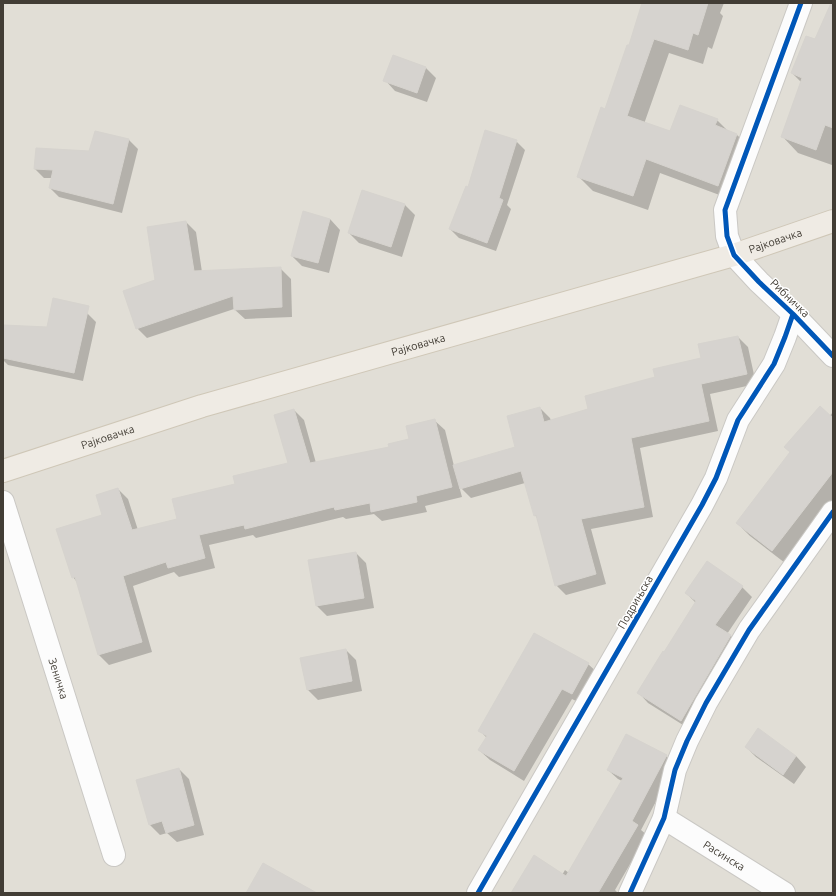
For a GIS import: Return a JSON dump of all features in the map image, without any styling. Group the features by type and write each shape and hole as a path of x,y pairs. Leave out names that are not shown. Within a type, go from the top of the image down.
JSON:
{"main road":[{"name":"Рајковачка","path":"3,471 202,406 734,255 833,221"}],"street":[{"path":"734,255 727,236 725,210 801,3"},
{"name":"Рибничка","path":"734,255 833,356"},
{"name":"Подрињска","path":"478,893 702,505 716,478 738,420 774,364 786,337 793,314"},
{"name":"Зеничка","path":"3,502 114,855"},
{"path":"630,893 664,818 675,770 687,740 706,704 749,630 833,512"},
{"name":"Расинска","path":"664,818 784,893"}],"shaded area":[{"path":"3,3 833,3 833,893 3,893"}],"building":[{"path":"642,3 708,3 698,35 693,33 688,50 654,39 627,116 670,131 680,105 718,119 715,125 737,134 718,186 646,159 633,196 577,177 601,107 605,109 627,45 629,45"},
{"path":"831,3 833,3 833,128 825,125 816,150 781,137 802,78 791,73 806,36 815,39"},
{"path":"393,55 426,67 417,93 383,81"},
{"path":"485,130 517,140 499,198 503,200 487,243 449,229 466,186 468,187"},
{"path":"95,131 129,139 113,204 49,188 53,170 34,169 36,148 89,151"},
{"path":"362,190 405,204 391,247 348,233"},
{"path":"303,211 330,219 318,263 291,256"},
{"path":"186,221 194,271 281,267 282,307 234,310 233,296 136,329 123,291 155,280 147,227"},
{"path":"53,298 89,306 74,373 3,358 3,325 47,327"},
{"path":"738,336 747,374 701,384 709,421 631,438 644,507 581,519 596,574 555,586 536,515 534,516 521,471 460,489 453,465 515,447 507,416 540,407 544,422 588,409 585,396 655,377 653,369 701,358 698,344"},
{"path":"820,406 833,418 833,472 772,551 736,523 790,452 784,447"},
{"path":"294,409 310,463 389,447 388,444 409,439 406,426 435,419 452,487 416,496 417,502 371,512 370,503 335,510 334,507 245,529 244,525 199,535 205,558 168,568 166,562 123,576 142,642 98,655 75,577 72,578 56,529 102,515 96,495 118,488 132,530 177,519 172,499 235,484 233,476 288,463 274,415"},
{"path":"356,552 364,598 316,606 308,560"},
{"path":"707,561 743,586 715,625 731,635 681,721 637,693 696,601 685,593"},
{"path":"534,633 589,663 572,694 562,689 514,771 478,750 487,736 478,731"},
{"path":"346,649 352,681 307,690 300,658"},
{"path":"758,728 796,756 783,775 745,747"},
{"path":"626,734 667,755 632,821 638,825 598,893 511,893 534,855 566,876 623,778 607,770"},
{"path":"179,768 194,825 166,833 162,821 149,825 136,780"},
{"path":"263,863 317,893 246,893"}],"cycle path":[{"path":"801,3 725,210 727,236 734,255 833,356"},
{"path":"478,893 702,505 716,478 738,420 774,364 793,314"},
{"path":"630,893 664,818 675,770 687,741 706,703 749,630 833,512"}]}
